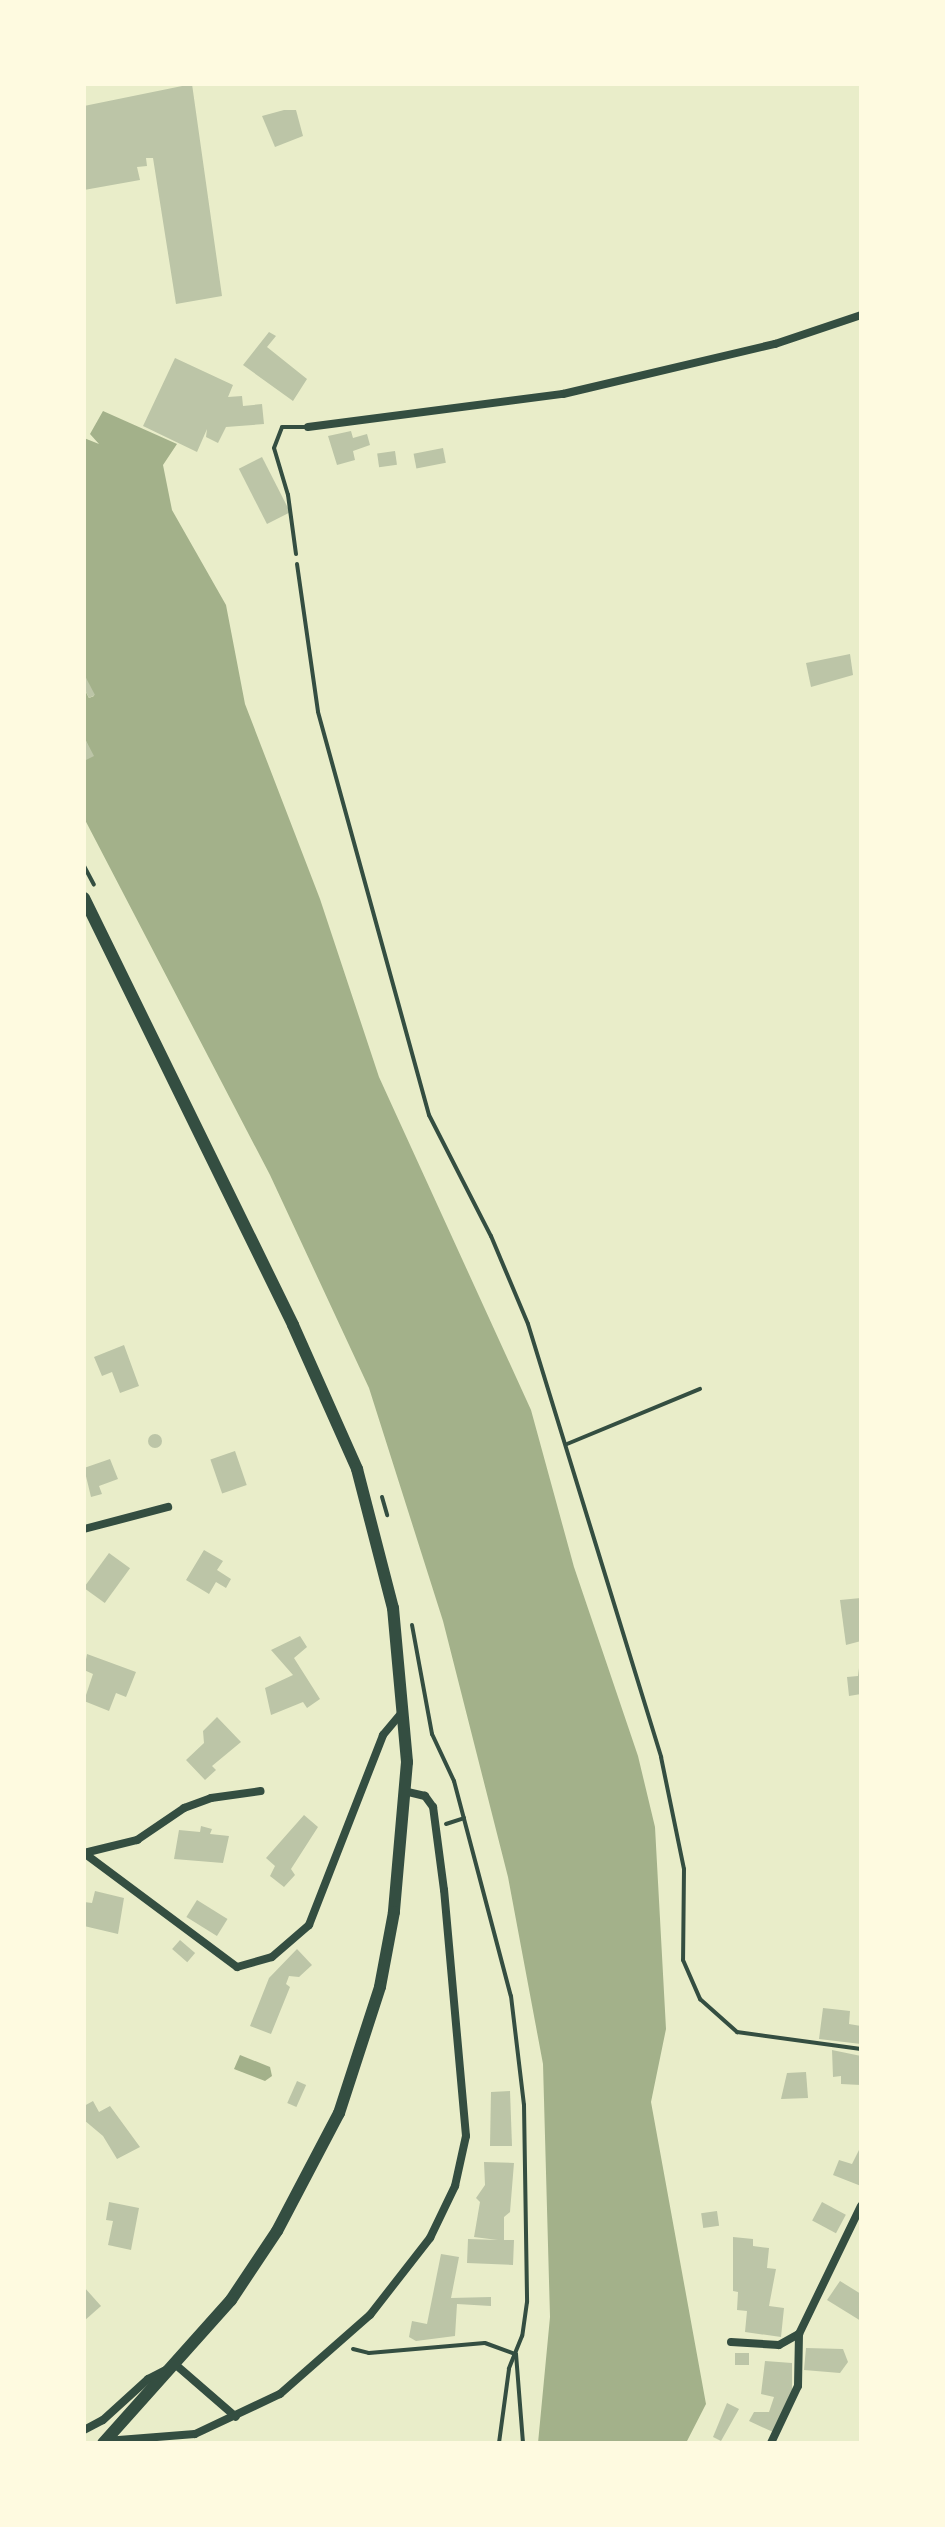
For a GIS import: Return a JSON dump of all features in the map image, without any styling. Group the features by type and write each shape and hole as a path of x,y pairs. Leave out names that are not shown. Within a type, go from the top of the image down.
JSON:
{"main road":[{"path":"84,898 293,1325 357,1469 388,1581 405,1710 407,1792 380,1987 339,2113 277,2231 231,2300 104,2442"}],"street":[{"path":"308,427 563,394 775,344 861,315"},
{"path":"84,1529 168,1507"},
{"path":"84,1853 237,1967 272,1957 309,1925 383,1735 393,1718 405,1710"},
{"path":"84,1853 137,1840 184,1808 211,1798 261,1791"},
{"path":"104,2442 195,2434 280,2394 345,2342 430,2238 455,2186 466,2136 433,1807 425,1796 407,1792"},
{"path":"771,2443 798,2386 799,2334 861,2206"},
{"path":"731,2342 779,2345 799,2334"},
{"path":"84,2430 103,2420 148,2379 176,2365 236,2417"}],"lane":[{"path":"296,554 288,495 274,448 282,427 308,427"}],"path":[{"path":"296,554 318,712 429,1115 497,1251 567,1444 661,1757 684,1869 683,1960 700,1999 737,2032 861,2049"},
{"path":"567,1444 700,1389"},
{"path":"345,2342 369,2353 485,2343 516,2354 523,2443"}],"shaded area":[{"path":"103,411 177,444 163,465 172,510 226,605 245,704 320,899 379,1077 531,1410 574,1567 638,1756 655,1827 666,2029 651,2102 706,2404 686,2443 538,2443 550,2317 543,2064 508,1877 443,1621 369,1388 270,1175 84,818 84,756 93,756 84,737 84,688 89,698 94,696 84,677 84,438 99,444 90,434"},
{"path":"240,2055 270,2067 272,2076 265,2081 234,2069"}],"building":[{"path":"192,84 222,296 176,304 153,158 146,158 147,166 137,167 140,180 84,190 84,106"},
{"path":"296,110 303,136 275,147 262,116"},
{"path":"269,332 276,336 267,347 307,379 293,401 243,365"},
{"path":"175,358 233,385 228,397 242,396 243,406 262,404 264,424 226,427 218,443 206,437 207,429 197,452 143,426"},
{"path":"351,431 353,438 367,434 370,445 353,451 355,460 337,465 328,436"},
{"path":"443,448 446,463 416,468 414,454"},
{"path":"395,451 397,465 379,467 377,454"},
{"path":"262,457 290,512 267,524 239,469"},
{"path":"850,654 853,675 811,687 806,663"},
{"path":"84,674 95,695 89,698 84,688"},
{"path":"84,737 94,756 86,760 84,756"},
{"path":"124,1345 139,1386 120,1393 112,1372 102,1376 94,1357"},
{"path":"155,1434 162,1441 155,1448 148,1441"},
{"path":"235,1451 247,1485 222,1494 210,1459"},
{"path":"110,1459 118,1479 99,1486 102,1494 91,1497 84,1468"},
{"path":"204,1550 223,1561 217,1570 231,1579 226,1588 216,1582 209,1594 186,1580"},
{"path":"109,1553 130,1568 105,1603 84,1587"},
{"path":"861,1598 861,1641 846,1645 840,1600"},
{"path":"300,1636 307,1647 294,1658 320,1699 307,1708 303,1702 271,1715 265,1688 293,1675 271,1650"},
{"path":"87,1654 136,1672 126,1697 116,1693 109,1711 84,1701 93,1674 84,1670"},
{"path":"859,1668 861,1694 849,1696 847,1677 858,1676"},
{"path":"217,1717 241,1742 212,1766 216,1770 205,1780 186,1760 204,1743 203,1731"},
{"path":"304,1815 318,1827 291,1869 295,1875 284,1887 270,1876 275,1866 266,1858"},
{"path":"201,1826 212,1829 210,1834 229,1836 223,1863 174,1859 179,1830 200,1832"},
{"path":"95,1891 124,1898 118,1934 84,1926 84,1902 92,1903"},
{"path":"197,1900 228,1919 217,1936 186,1917"},
{"path":"180,1940 195,1953 187,1962 172,1949"},
{"path":"297,1949 312,1965 299,1977 289,1976 286,1984 290,1987 271,2034 250,2026 269,1978"},
{"path":"823,2008 850,2011 849,2024 861,2026 861,2044 819,2039"},
{"path":"832,2050 861,2056 861,2085 841,2084 841,2076 833,2077"},
{"path":"806,2072 808,2098 781,2099 787,2073"},
{"path":"297,2081 306,2085 296,2107 287,2103"},
{"path":"510,2091 512,2146 490,2146 491,2092"},
{"path":"93,2101 99,2112 110,2106 140,2147 117,2159 103,2136 84,2120 84,2106"},
{"path":"861,2146 861,2186 833,2175 839,2160 852,2164"},
{"path":"484,2162 514,2163 510,2212 504,2217 504,2240 514,2240 513,2265 467,2263 468,2239 498,2240 474,2237 480,2202 476,2198 485,2185"},
{"path":"109,2202 139,2208 131,2250 108,2245 113,2221 106,2220"},
{"path":"822,2202 846,2215 836,2233 812,2221"},
{"path":"717,2211 719,2226 703,2228 701,2213"},
{"path":"733,2237 753,2239 753,2246 769,2248 767,2268 776,2269 769,2306 784,2308 781,2337 745,2332 747,2311 737,2310 738,2292 733,2291"},
{"path":"441,2254 459,2257 451,2298 491,2297 491,2306 457,2304 455,2336 416,2341 409,2337 412,2321 427,2324"},
{"path":"840,2281 861,2294 861,2321 827,2300"},
{"path":"84,2287 101,2306 84,2321"},
{"path":"806,2348 843,2349 848,2362 840,2373 804,2370"},
{"path":"735,2353 749,2353 749,2365 735,2365"},
{"path":"765,2361 792,2363 792,2390 773,2432 749,2421 754,2412 769,2412 774,2397 761,2394"},
{"path":"727,2403 739,2409 721,2441 713,2437"}]}
